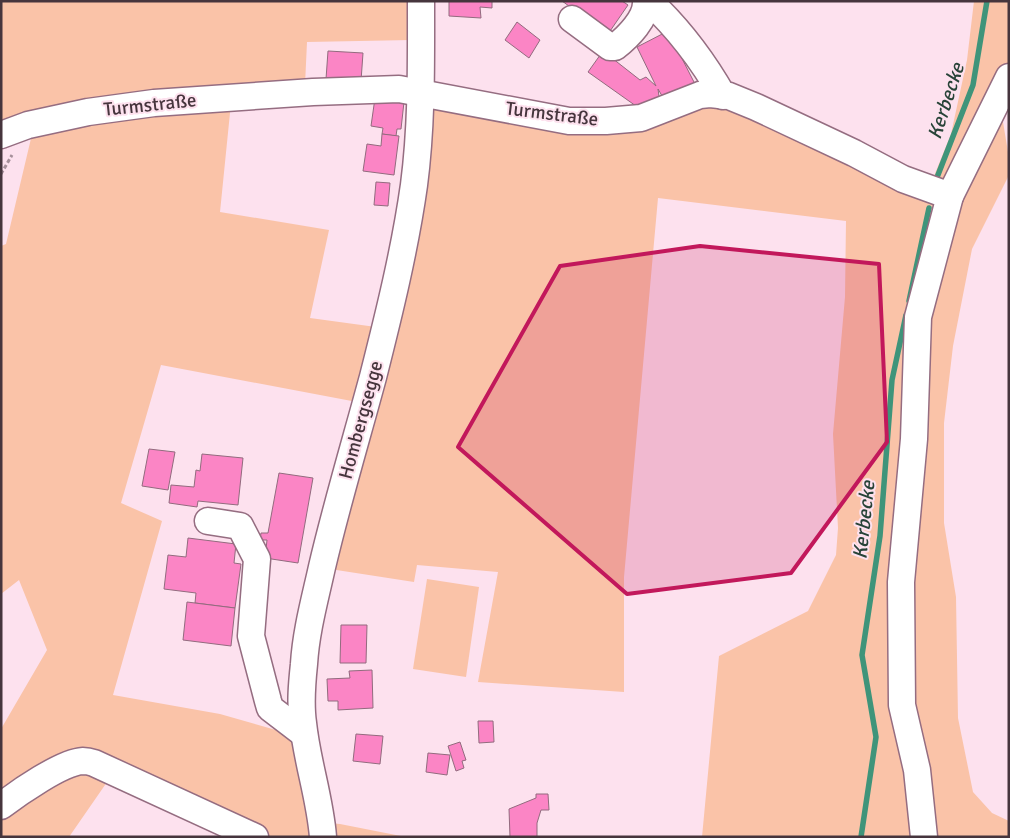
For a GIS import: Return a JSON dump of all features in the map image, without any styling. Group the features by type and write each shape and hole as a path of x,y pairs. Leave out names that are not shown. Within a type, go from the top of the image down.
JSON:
{"street":[{"name":"Hombergsegge","path":"323,837 321,815 304,734 301,706 306,643 329,540 398,275 414,185 422,93 421,1"},
{"path":"572,19 610,47 615,47 644,15 647,1"},
{"path":"647,1 682,37 710,73 722,96"},
{"path":"924,837 917,770 902,705 901,582 914,439 918,317 950,196 1009,77"},
{"name":"Turmstraße","path":"1,135 28,125 88,112 154,103 374,89 399,89 569,120 606,121 641,118 700,95 710,94 756,107 854,153 904,179 950,196"},
{"path":"208,520 240,526 257,559 251,636 268,701 270,708 304,734"},
{"path":"1,806 45,776 66,766 83,761 94,763 255,837"}],"highlighted area":[{"path":"700,246 879,264 887,442 791,573 627,594 458,447 560,266"}],"shaded area":[{"path":"1,1 412,1 411,40 307,42 305,85 1,126"},
{"path":"974,1 1009,1 1009,69 949,194 930,186 951,134 967,60"},
{"path":"725,100 937,204 908,437 917,837 702,837 719,656 808,611 836,555 838,528 833,434 845,297 846,221 658,198 624,577 624,692 478,682 498,572 417,565 414,582 330,569 431,105 543,123"},
{"path":"231,103 220,212 329,230 310,318 376,327 357,402 161,365 121,503 162,521 113,695 220,714 297,736 311,837 242,837 114,772 69,837 1,837 1,729 47,650 19,580 1,594 1,246 6,244 33,130"},
{"path":"1000,104 1009,158 1009,175 972,249 953,346 944,423 944,523 956,597 958,718 973,792 992,813 1009,821 1009,837 931,837 910,708 905,594 924,306 954,208"},
{"path":"427,579 479,587 466,677 413,669"},
{"path":"329,823 340,824 406,837 330,837"}],"building":[{"path":"449,1 492,1 492,8 480,7 481,18 449,16"},
{"path":"562,1 622,1 628,5 608,34"},
{"path":"517,22 540,40 529,58 505,40"},
{"path":"668,31 696,86 665,101 658,89 660,104 643,111 588,72 603,51 640,80 646,77 656,86 637,47"},
{"path":"328,51 363,53 361,81 326,79"},
{"path":"375,98 404,102 401,129 397,129 396,136 382,134 383,128 371,126"},
{"path":"382,134 399,136 394,175 363,171 367,144 381,146"},
{"path":"376,182 390,183 388,206 374,205"},
{"path":"149,449 175,452 168,490 142,486"},
{"path":"202,454 243,458 238,505 198,501 197,507 169,503 171,485 194,487 196,470 200,471"},
{"path":"279,473 313,478 298,563 265,558 267,540 260,540 261,533 268,533"},
{"path":"188,538 236,544 234,563 241,564 235,608 195,603 196,593 164,589 168,555 186,557"},
{"path":"187,602 235,608 231,646 183,640"},
{"path":"341,625 367,625 366,663 340,663"},
{"path":"372,670 373,708 338,710 338,701 328,701 327,679 350,678 349,671"},
{"path":"478,721 493,721 494,742 479,743"},
{"path":"356,734 383,736 380,764 353,761"},
{"path":"460,742 466,760 462,761 464,768 456,771 448,746"},
{"path":"428,753 450,755 447,775 426,772"},
{"path":"536,794 548,794 549,810 541,810 537,823 537,837 510,837 509,809 536,798"}],"waterway":[{"name":"Kerbecke","path":"936,180 973,85 987,1"},
{"name":"Kerbecke","path":"909,301 929,208"},
{"name":"Kerbecke","path":"861,837 876,737 862,655 880,536 892,380 906,315"}]}
